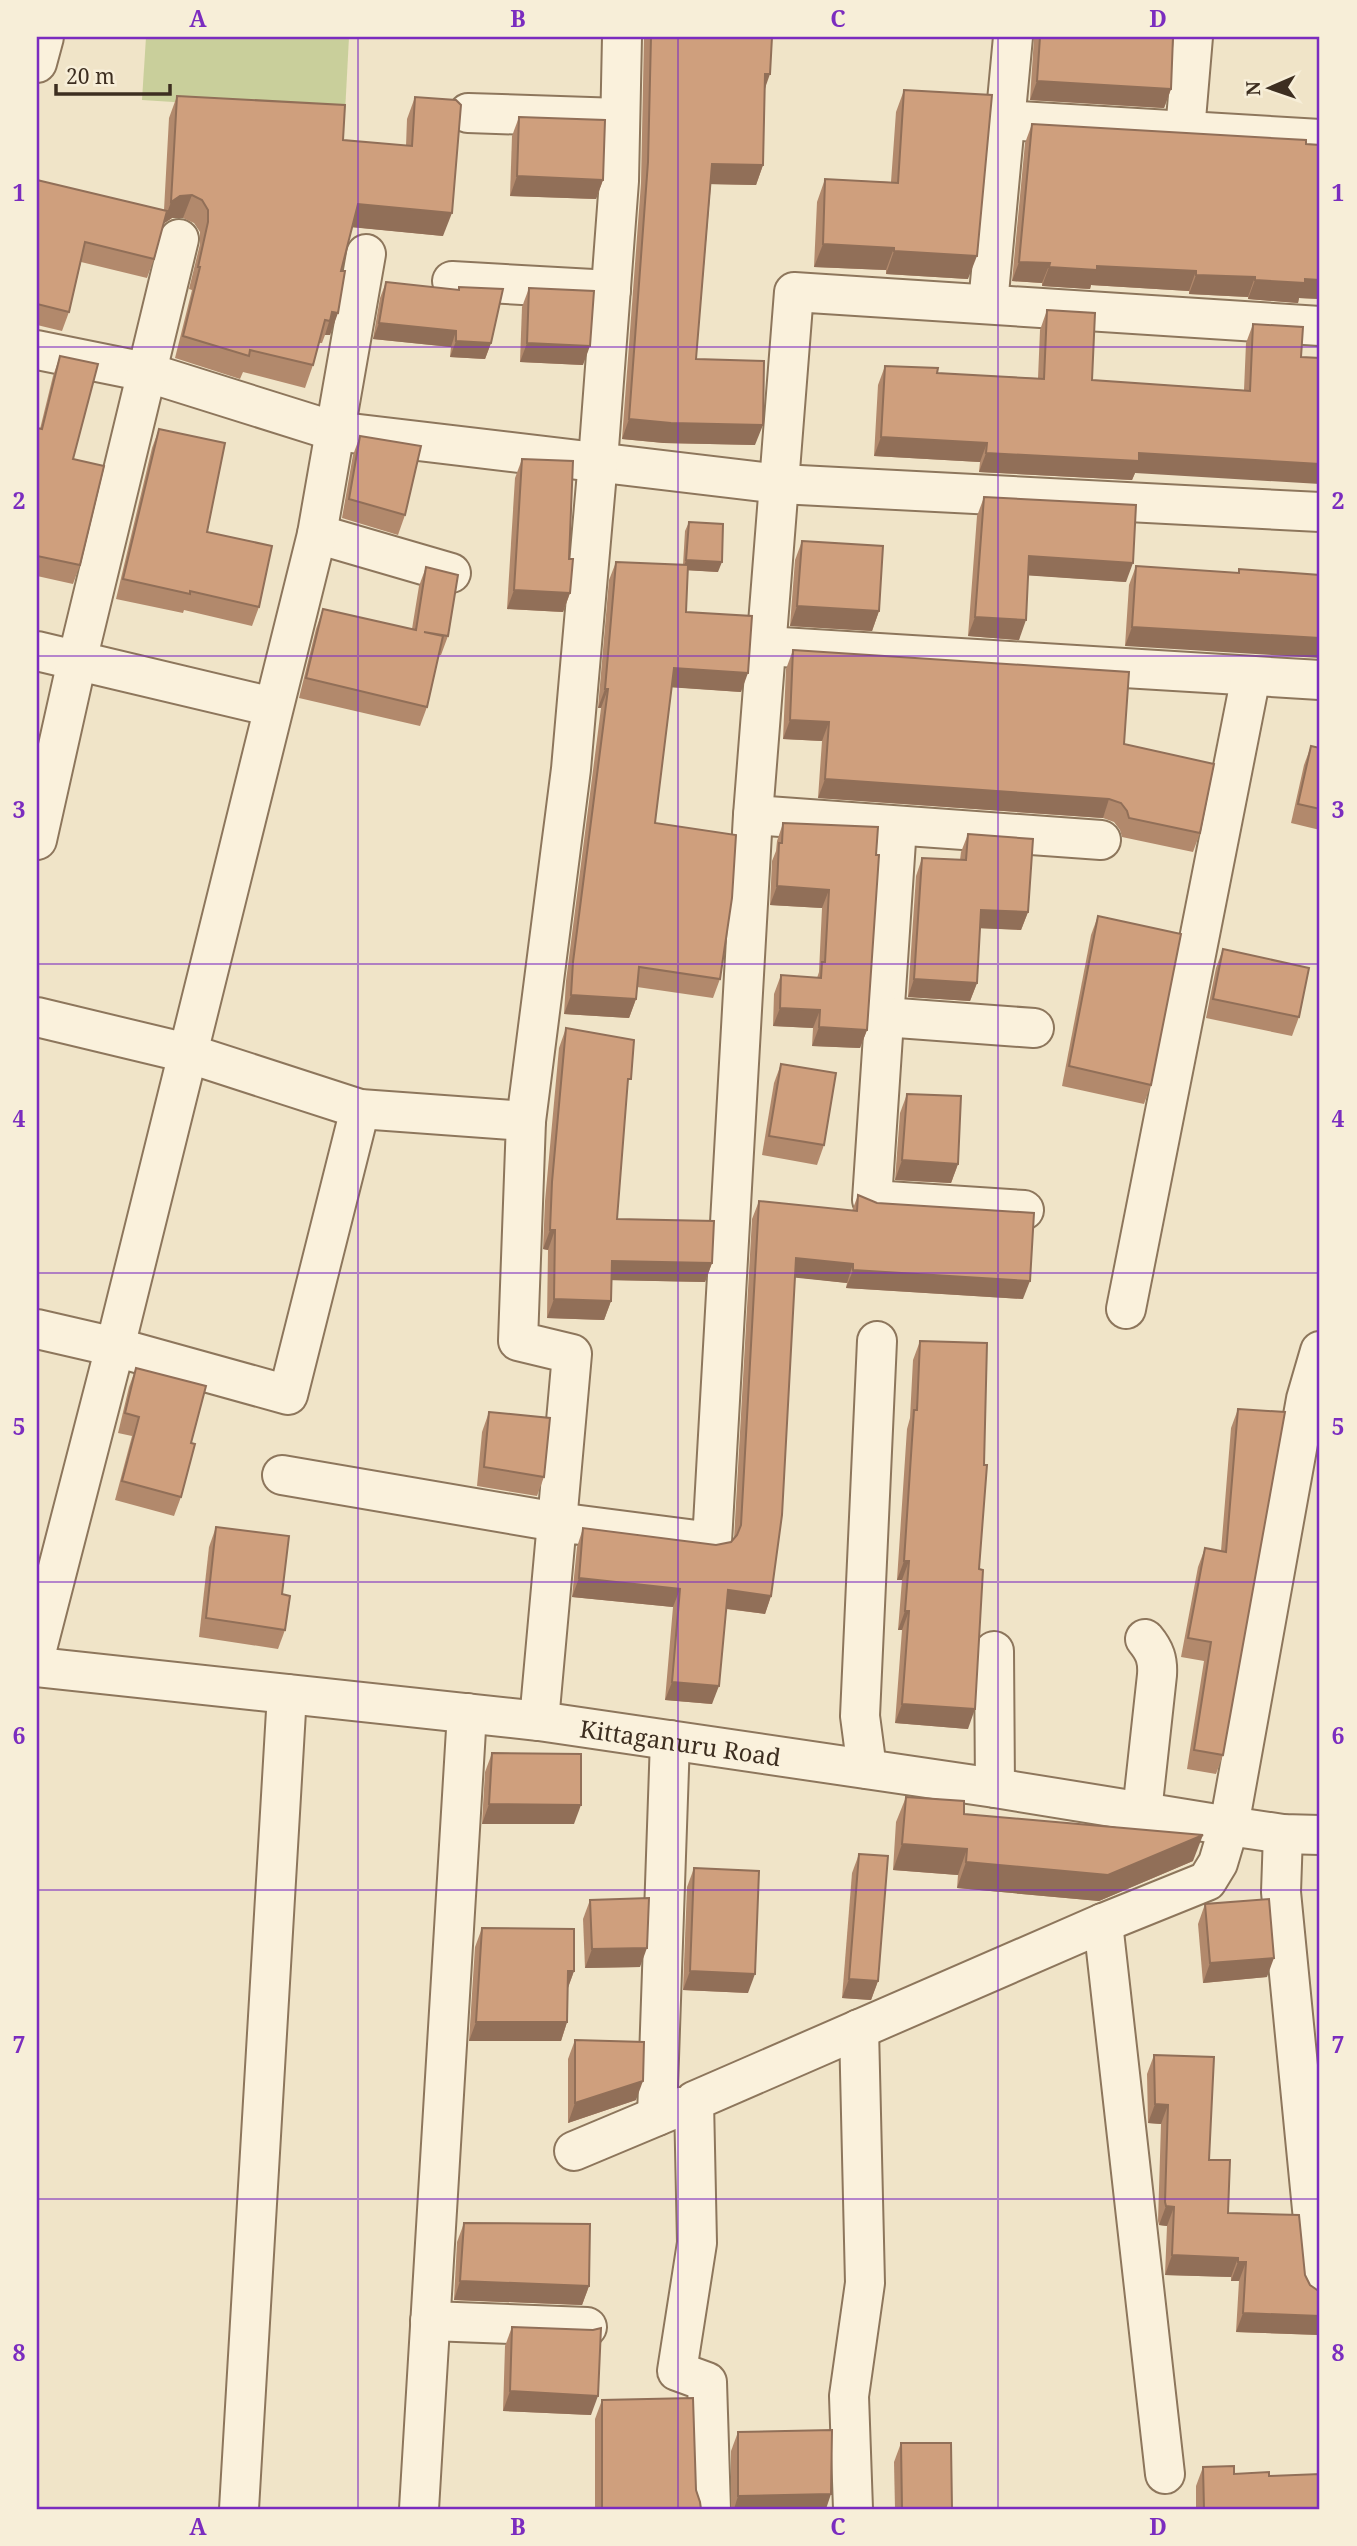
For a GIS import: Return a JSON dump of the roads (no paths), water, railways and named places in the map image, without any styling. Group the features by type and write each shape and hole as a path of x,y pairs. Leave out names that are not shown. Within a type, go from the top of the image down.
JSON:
{"street":[{"path":"37,63 44,37"},
{"path":"539,1721 572,1354 518,1341 526,1121 571,769 619,181 622,37"},
{"path":"988,304 1013,37"},
{"path":"1185,131 1193,37"},
{"path":"468,113 620,118"},
{"path":"1005,120 1320,139"},
{"path":"37,840 178,239"},
{"path":"37,1649 317,534 366,254"},
{"path":"452,281 611,290"},
{"path":"282,1475 558,1522 712,1542 753,815 794,292 1320,326"},
{"path":"37,350 146,372 334,431 780,484 1320,512"},
{"path":"317,534 451,573"},
{"path":"765,646 1320,680"},
{"path":"37,651 273,707"},
{"path":"1126,1309 1251,676"},
{"path":"753,815 1101,840"},
{"path":"897,825 872,1200 1024,1210"},
{"path":"37,1017 187,1053 360,1109 526,1121"},
{"path":"884,1017 1034,1028"},
{"path":"37,1329 115,1347 288,1395 360,1109"},
{"path":"867,1769 860,1716 877,1341"},
{"path":"574,2151 1103,1923 1207,1881 1218,1863 1229,1826 1306,1399 1320,1352"},
{"path":"1142,1812 1158,1662 1145,1639"},
{"path":"994,1651 995,1788"},
{"name":"Kittaganuru Road","path":"37,1667 539,1721 1302,1835"},
{"path":"239,2509 287,1694"},
{"path":"419,2509 467,1713"},
{"path":"657,2116 670,1740"},
{"path":"1302,1835 1281,1892 1320,2291"},
{"path":"1103,1923 1165,2474"},
{"path":"853,2509 849,2396 865,2283 859,2029"},
{"path":"694,2101 697,2243 677,2371 707,2382 712,2509"},
{"path":"430,2320 587,2327"}]}
